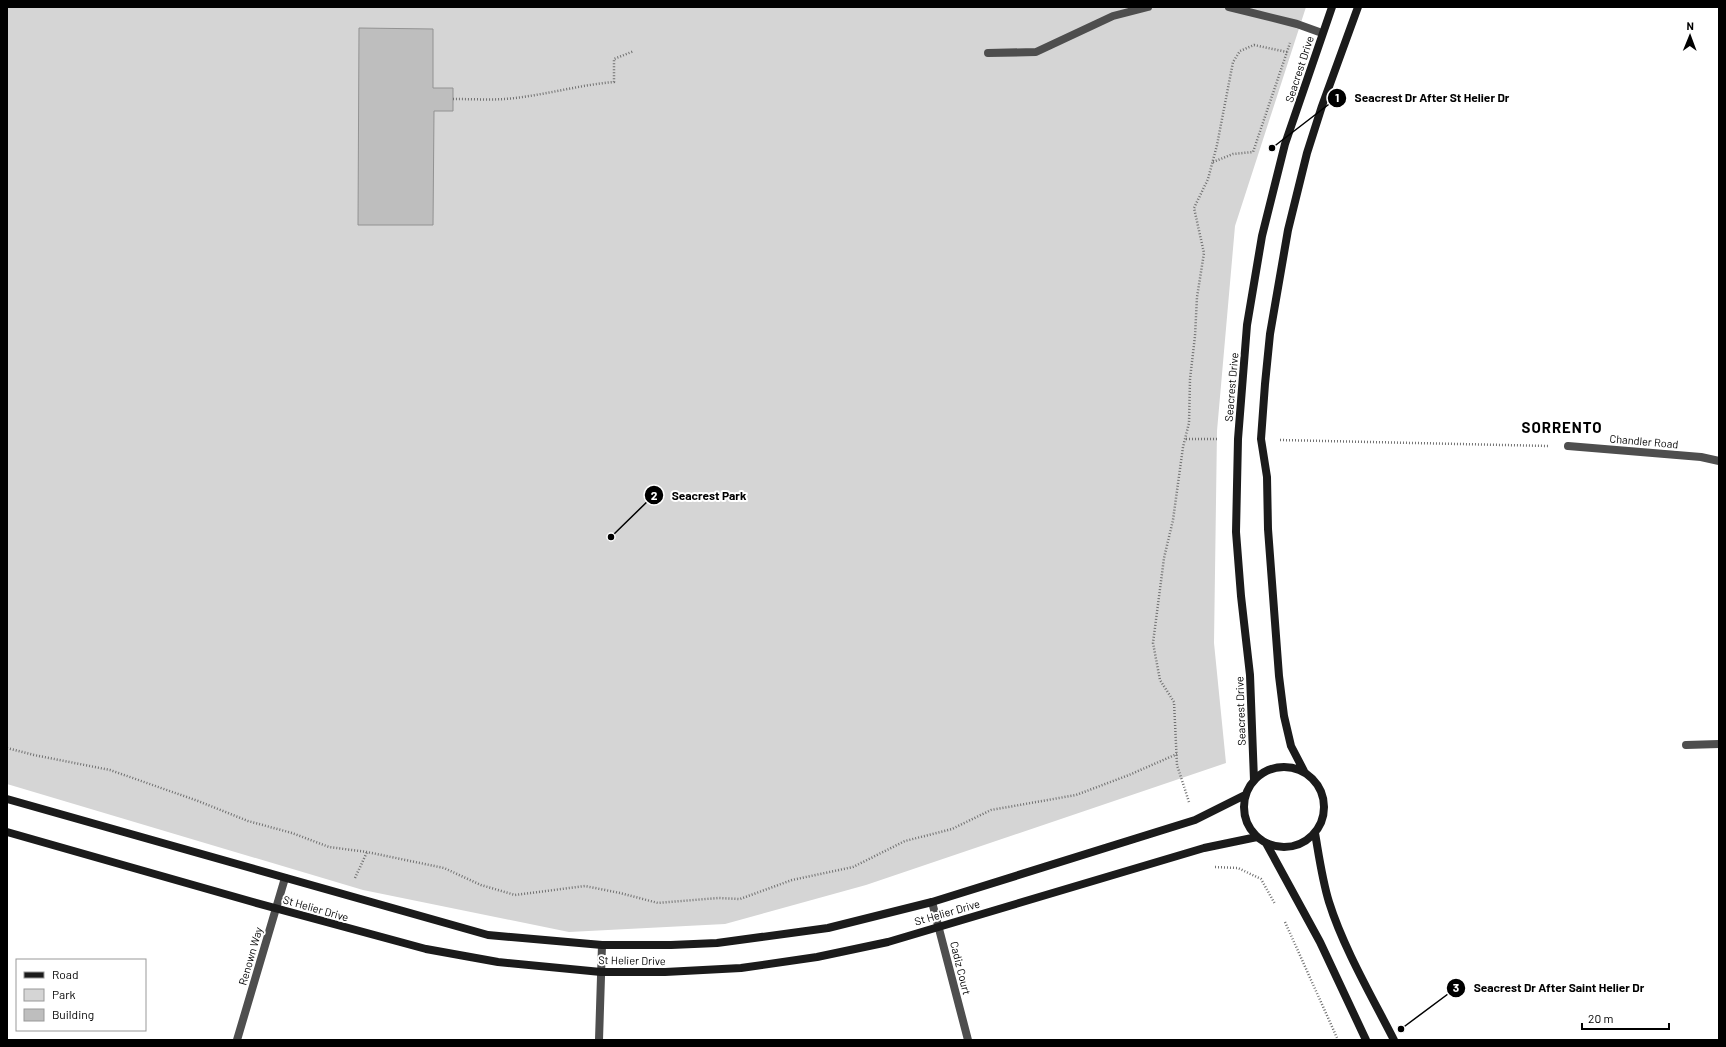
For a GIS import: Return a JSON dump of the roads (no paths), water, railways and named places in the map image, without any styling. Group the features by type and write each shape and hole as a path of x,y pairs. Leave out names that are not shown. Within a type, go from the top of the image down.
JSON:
{"street":[{"path":"988,53 1036,52 1112,16 1148,7"},
{"path":"1229,7 1297,24 1322,33"},
{"name":"Seacrest Drive","path":"1254,780 1250,675 1241,603 1236,532 1238,439 1247,325 1262,236 1285,144 1332,7"},
{"path":"1304,771 1292,746 1284,716 1272,604 1267,477 1261,439 1270,334 1288,230 1307,154 1322,106 1358,7"},
{"name":"Chandler Road","path":"1568,446 1701,457 1719,461"},
{"path":"1686,744 1719,744"},
{"path":"1283,766 1294,767 1304,771 1315,781 1322,792 1325,807 1322,821 1315,833 1301,844 1283,848 1266,843 1257,837 1250,829 1245,818 1243,807 1245,795 1254,780 1262,772 1283,766"},
{"name":"St Helier Drive","path":"7,799 488,935 602,945 671,945 717,943 778,936 828,928 932,902 1195,820 1245,795"},
{"name":"St Helier Drive","path":"7,832 426,949 498,962 601,972 665,972 749,967 888,942 1204,848 1257,837"},
{"path":"1315,833 1320,868 1329,902 1345,942 1394,1040"},
{"path":"1266,843 1320,942 1366,1040"},
{"name":"Renown Way","path":"237,1040 285,878"},
{"name":"Cadiz Court","path":"932,902 968,1040"},
{"path":"599,1040 602,945"}],"place":[{"name":"Seacrest Dr After St Helier Dr","path":"1272,148"},
{"name":"Seacrest Park","path":"611,537"},
{"name":"Seacrest Dr After Saint Helier Dr","path":"1401,1029"}],"district":[{"name":"SORRENTO","path":"1562,427"}]}
